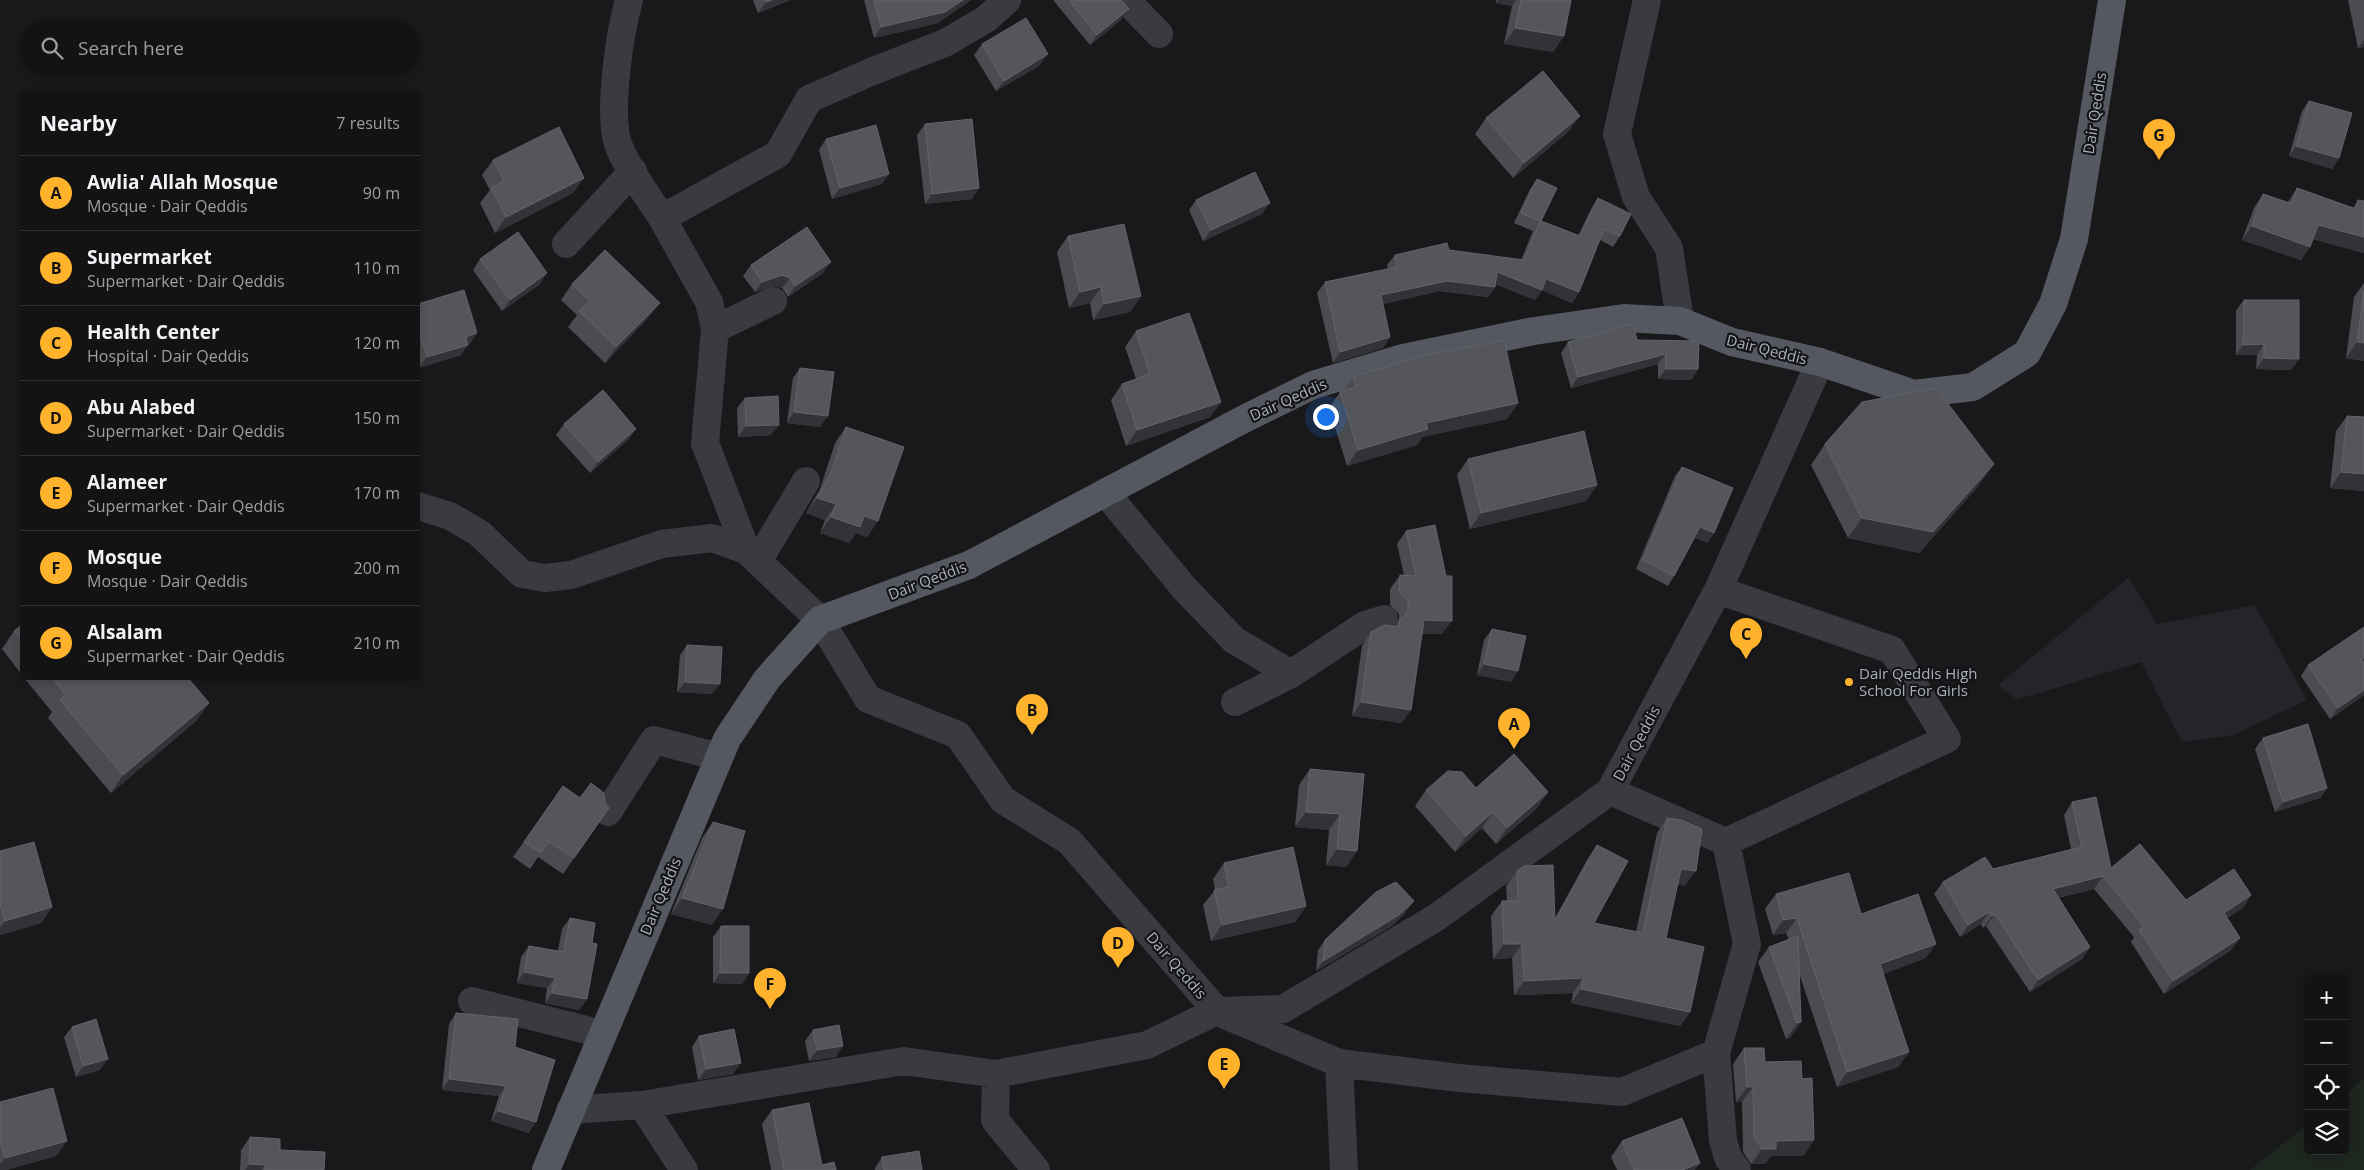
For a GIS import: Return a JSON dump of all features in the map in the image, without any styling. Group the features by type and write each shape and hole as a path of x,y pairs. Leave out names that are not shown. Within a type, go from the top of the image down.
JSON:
{"main road":[{"name":"Dair Qeddis","path":"546,1170 727,739 767,679 820,620 969,565 1105,492 1313,385 1394,360 1534,331 1624,318 1680,321 1732,342 1820,362 1914,394 1974,387 2027,353 2053,304 2074,239 2112,0"}],"street":[{"path":"629,0 624,16 614,107 615,133 619,148 662,218 709,302 715,329 705,444 752,555"},
{"path":"662,218 778,154 809,99 873,71 945,43 986,19 1007,0"},
{"path":"1126,0 1159,34"},
{"path":"1647,0 1618,134 1636,196 1669,248 1680,321"},
{"path":"566,244 633,171"},
{"path":"715,329 773,301"},
{"name":"Dair Qeddis","path":"570,1110 642,1105 904,1060 996,1074 1146,1046 1217,1011 1283,1009 1437,916 1610,791 1718,590 1820,362"},
{"path":"752,555 806,481"},
{"path":"1105,492 1185,589 1234,640 1291,674"},
{"path":"420,507 450,516 479,533 522,574 545,578 570,575 662,544 712,538 752,555 820,620"},
{"path":"1610,791 1726,842 1947,739 1892,650 1718,590"},
{"name":"Dair Qeddis","path":"820,620 868,699 958,735 1003,800 1069,840 1217,1011"},
{"path":"1235,702 1291,674 1365,625 1384,620"},
{"path":"608,812 654,740 719,757"},
{"path":"1726,842 1747,944 1716,1053 1723,1140 1728,1166"},
{"path":"472,1001 602,1034"},
{"path":"1217,1011 1338,1063 1459,1078 1622,1092 1716,1053"},
{"path":"1338,1063 1344,1170"},
{"path":"996,1074 995,1120 1036,1170"},
{"path":"642,1105 684,1170"}],"shaded area":[{"path":"2129,577 2157,624 2255,605 2307,700 2234,735 2182,742 2141,662 2016,700 1998,685"},
{"path":"2364,1079 2364,1170 2250,1170 2304,1127 2304,1155 2349,1155 2349,1091"}],"building":[{"path":"874,0 963,0 945,12 881,27"},
{"path":"1069,0 1121,0 1129,9 1097,35"},
{"path":"1521,0 1571,0 1564,36 1515,28"},
{"path":"1026,18 1048,54 1004,81 982,44"},
{"path":"1543,71 1580,116 1524,163 1486,118"},
{"path":"2309,101 2352,113 2339,158 2296,146"},
{"path":"972,119 979,188 932,194 925,124"},
{"path":"876,125 889,174 840,188 826,139"},
{"path":"559,127 584,178 506,217 491,188 504,181 493,160"},
{"path":"1255,172 1270,203 1211,230 1196,200"},
{"path":"1537,179 1557,188 1541,221 1580,236 1598,198 1631,214 1620,236 1604,229 1579,292 1546,279 1542,290 1497,272 1495,287 1447,281 1381,295 1390,337 1340,352 1325,282 1397,267 1395,255 1447,243 1449,250 1524,260 1540,221 1521,213"},
{"path":"2297,188 2356,209 2358,200 2364,201 2364,237 2318,225 2310,247 2252,226 2263,194 2292,204"},
{"path":"1124,224 1141,296 1104,304 1101,287 1080,292 1068,236"},
{"path":"807,227 831,262 795,286 790,278 782,275 762,282 751,265"},
{"path":"518,232 547,273 510,300 480,259"},
{"path":"605,250 660,303 616,347 579,311 590,301 572,284"},
{"path":"464,290 477,333 466,337 468,345 427,357 420,334 420,303"},
{"path":"2364,291 2364,343 2357,342"},
{"path":"2244,300 2299,300 2299,359 2264,358 2264,344 2243,345"},
{"path":"1189,313 1221,402 1137,430 1122,384 1150,374 1136,331"},
{"path":"1633,324 1637,340 1699,341 1698,369 1666,369 1666,354 1578,377 1568,342"},
{"path":"1504,340 1518,403 1426,423 1428,429 1358,450 1340,392 1356,387 1353,377 1418,357"},
{"path":"800,368 834,372 828,416 794,412"},
{"path":"1936,388 1994,464 1933,532 1862,518 1825,444 1862,402"},
{"path":"603,390 636,429 598,462 564,424"},
{"path":"778,396 779,425 746,426 745,398"},
{"path":"2347,416 2364,417 2364,474 2341,472"},
{"path":"846,427 904,447 878,521 864,516 860,527 831,517 836,504 817,498 831,473"},
{"path":"1584,431 1597,485 1481,513 1468,459"},
{"path":"1682,467 1733,488 1714,533 1700,527 1674,576 1643,560"},
{"path":"1435,525 1446,576 1452,576 1452,621 1424,620 1411,710 1361,702 1371,632 1385,625 1399,627 1399,620 1405,616 1408,609 1408,600 1399,592 1400,575 1416,576 1406,531"},
{"path":"20,626 20,638 14,631"},
{"path":"2364,627 2364,658 2362,659 2364,662 2364,690 2338,708 2308,665"},
{"path":"1492,629 1526,636 1518,671 1484,664"},
{"path":"687,645 722,647 720,684 685,682"},
{"path":"54,680 190,680 209,703 123,775 60,700 66,695"},
{"path":"2308,724 2327,788 2283,802 2263,738"},
{"path":"1514,754 1548,792 1507,828 1493,812 1466,836 1426,790 1448,771 1462,772 1476,788"},
{"path":"1310,769 1364,774 1357,851 1337,849 1340,814 1306,812"},
{"path":"591,783 604,793 605,803 609,808 574,858 549,842 541,853 524,842 563,786 580,798"},
{"path":"2096,797 2111,868 2140,844 2186,900 2234,869 2251,895 2224,913 2240,938 2173,981 2139,930 2144,927 2103,876 2053,889 2090,947 2038,980 1995,914 1992,916 1989,912 1968,925 1943,882 1985,857 1993,869 2082,847 2072,802"},
{"path":"1667,818 1681,820 1702,829 1696,871 1681,869 1666,938 1704,947 1690,1012 1581,989 1583,978 1524,981 1522,944 1504,944 1502,901 1518,901 1517,871 1524,866 1553,865 1555,921 1597,845 1628,861 1594,923 1643,933"},
{"path":"713,822 745,831 723,909 682,898"},
{"path":"34,842 52,907 5,921 0,903 0,851"},
{"path":"1293,847 1306,906 1222,925 1214,890 1229,887 1224,863"},
{"path":"1849,873 1861,914 1918,894 1936,944 1880,964 1909,1052 1847,1072 1797,918 1783,920 1776,894"},
{"path":"1396,882 1414,901 1399,915 1323,961 1325,940 1376,892"},
{"path":"570,918 595,923 592,943 597,944 587,999 552,993 555,978 524,972 529,946 564,952"},
{"path":"721,926 749,926 749,973 720,973"},
{"path":"1798,936 1801,1022 1797,1023 1769,947"},
{"path":"456,1013 518,1019 515,1047 555,1060 536,1122 498,1111 506,1086 449,1079"},
{"path":"96,1019 108,1059 83,1066 72,1027"},
{"path":"839,1025 843,1046 817,1050 813,1030"},
{"path":"734,1029 741,1063 706,1069 699,1036"},
{"path":"1744,1048 1764,1048 1765,1062 1801,1061 1802,1079 1812,1078 1814,1140 1776,1141 1776,1149 1762,1149 1754,1136 1753,1087 1747,1087"},
{"path":"53,1088 67,1141 5,1158 0,1140 0,1102"},
{"path":"809,1103 822,1165 834,1162 836,1170 784,1170 772,1110"},
{"path":"1682,1118 1700,1163 1682,1170 1634,1170 1622,1141"},
{"path":"250,1137 280,1139 280,1150 325,1152 324,1170 265,1170 265,1165 249,1164"},
{"path":"919,1151 922,1170 884,1170 882,1157"}],"place":[{"name":"Alsalam","path":"2159,160"},
{"name":"Health Center","path":"1746,659"},
{"name":"Dair Qeddis High School For Girls","path":"1849,682"},
{"name":"Supermarket","path":"1032,735"},
{"name":"Awlia' Allah Mosque","path":"1514,749"},
{"name":"Abu Alabed","path":"1118,968"},
{"name":"Mosque","path":"770,1009"},
{"name":"Alameer","path":"1224,1089"}]}
